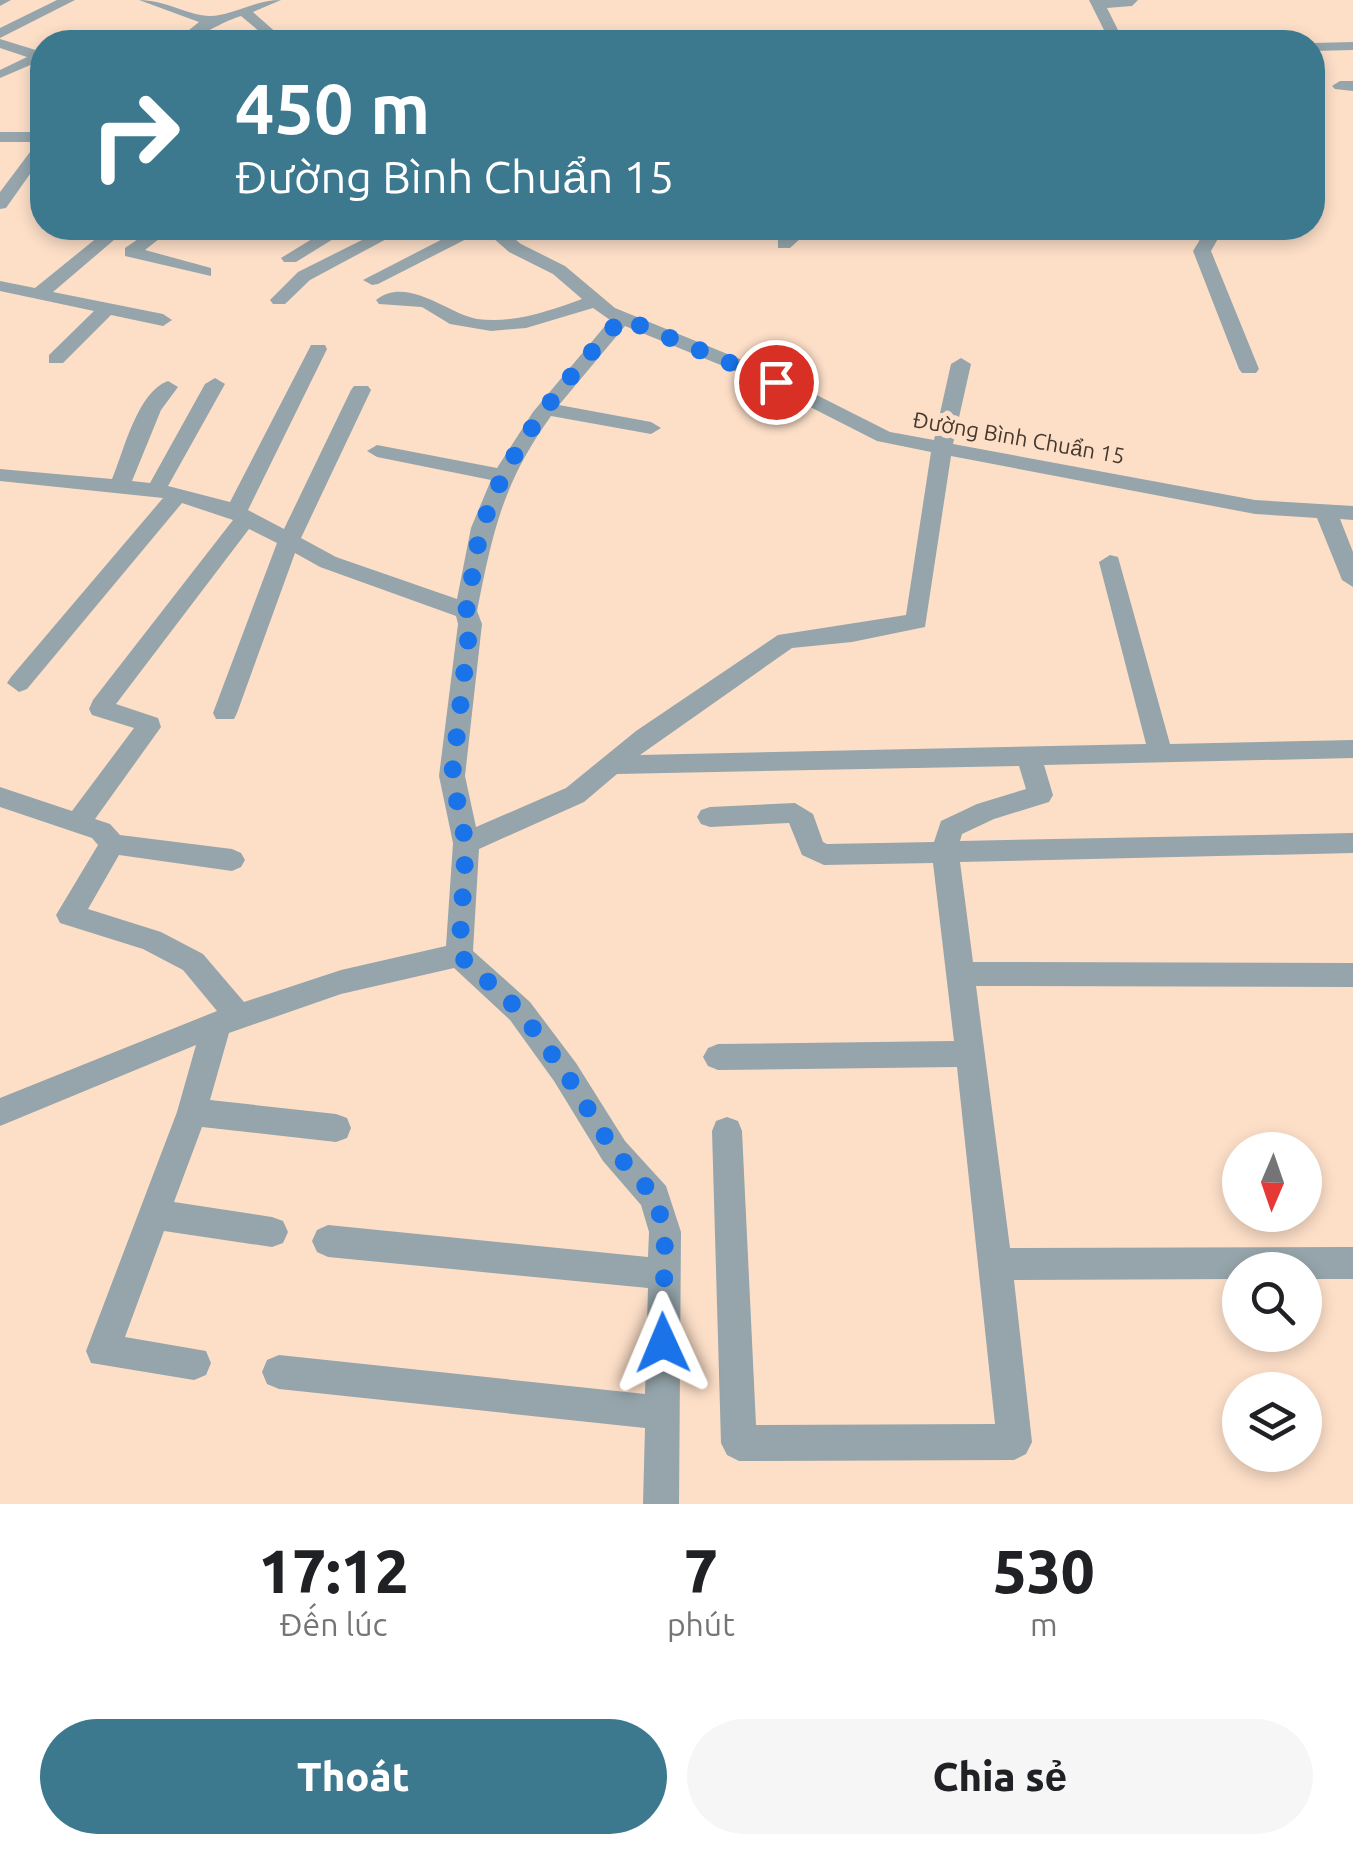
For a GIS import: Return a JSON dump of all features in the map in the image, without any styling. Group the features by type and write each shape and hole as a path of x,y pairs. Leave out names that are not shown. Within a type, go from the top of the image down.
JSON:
{"street":[{"path":"0,34 68,0"},
{"path":"146,0 210,21"},
{"path":"198,30 247,6 274,0"},
{"path":"1111,30 1096,2 1132,2"},
{"path":"223,7 247,6 269,30"},
{"path":"1325,47 1353,46"},
{"path":"4,47 30,54"},
{"path":"3,74 30,61"},
{"path":"0,137 30,138"},
{"path":"0,204 30,163"},
{"path":"40,294 105,240"},
{"path":"148,240 132,252 205,272"},
{"path":"290,258 321,240"},
{"path":"280,300 304,276 374,240"},
{"path":"372,280 452,240"},
{"name":"Đường Bình Chuẩn 15","path":"505,240 558,270 593,302 622,318 762,376 884,437 1255,507 1353,513"},
{"path":"784,244 789,240"},
{"path":"1208,240 1202,252 1249,369"},
{"path":"0,286 164,320"},
{"path":"384,300 437,306 460,322 487,325 539,320 593,302"},
{"path":"56,359 107,308"},
{"path":"459,955 466,844 452,776 470,624 466,612 482,528 521,443 622,318"},
{"path":"77,823 149,728 149,724 101,709 105,700 241,515 318,349"},
{"path":"466,844 575,794 786,641 852,634 917,621 942,448 960,364"},
{"path":"19,683 167,492 215,384"},
{"path":"120,486 152,409 168,387"},
{"path":"224,713 288,540 361,390"},
{"path":"546,408 651,428"},
{"path":"377,451 506,476"},
{"path":"0,475 167,492 241,515 328,562 466,612"},
{"path":"1326,512 1353,580"},
{"path":"1110,562 1160,751"},
{"path":"610,765 1353,749"},
{"path":"728,1131 739,1443 1014,1442 945,852 950,828 1040,794 1028,754"},
{"path":"0,798 101,831 112,844 232,860"},
{"path":"710,817 795,813 804,821 810,848 824,854 1353,843"},
{"path":"112,844 70,915 151,940 193,962 228,1021"},
{"path":"0,1112 228,1021 396,966 459,955"},
{"path":"459,955 520,1011 565,1072 614,1151 655,1197 665,1232 661,1504"},
{"path":"960,974 1353,975"},
{"path":"194,1363 103,1351 228,1021"},
{"path":"718,1057 970,1054"},
{"path":"192,1112 336,1128"},
{"path":"152,1214 272,1232"},
{"path":"328,1241 663,1274"},
{"path":"996,1264 1353,1263"},
{"path":"279,1372 664,1413"}],"route":[{"path":"663,1343 665,1232 655,1197 614,1151 565,1072 520,1011 459,955 466,844 452,776 470,624 466,612 482,528 521,443 572,373 622,318 776,382"}]}
